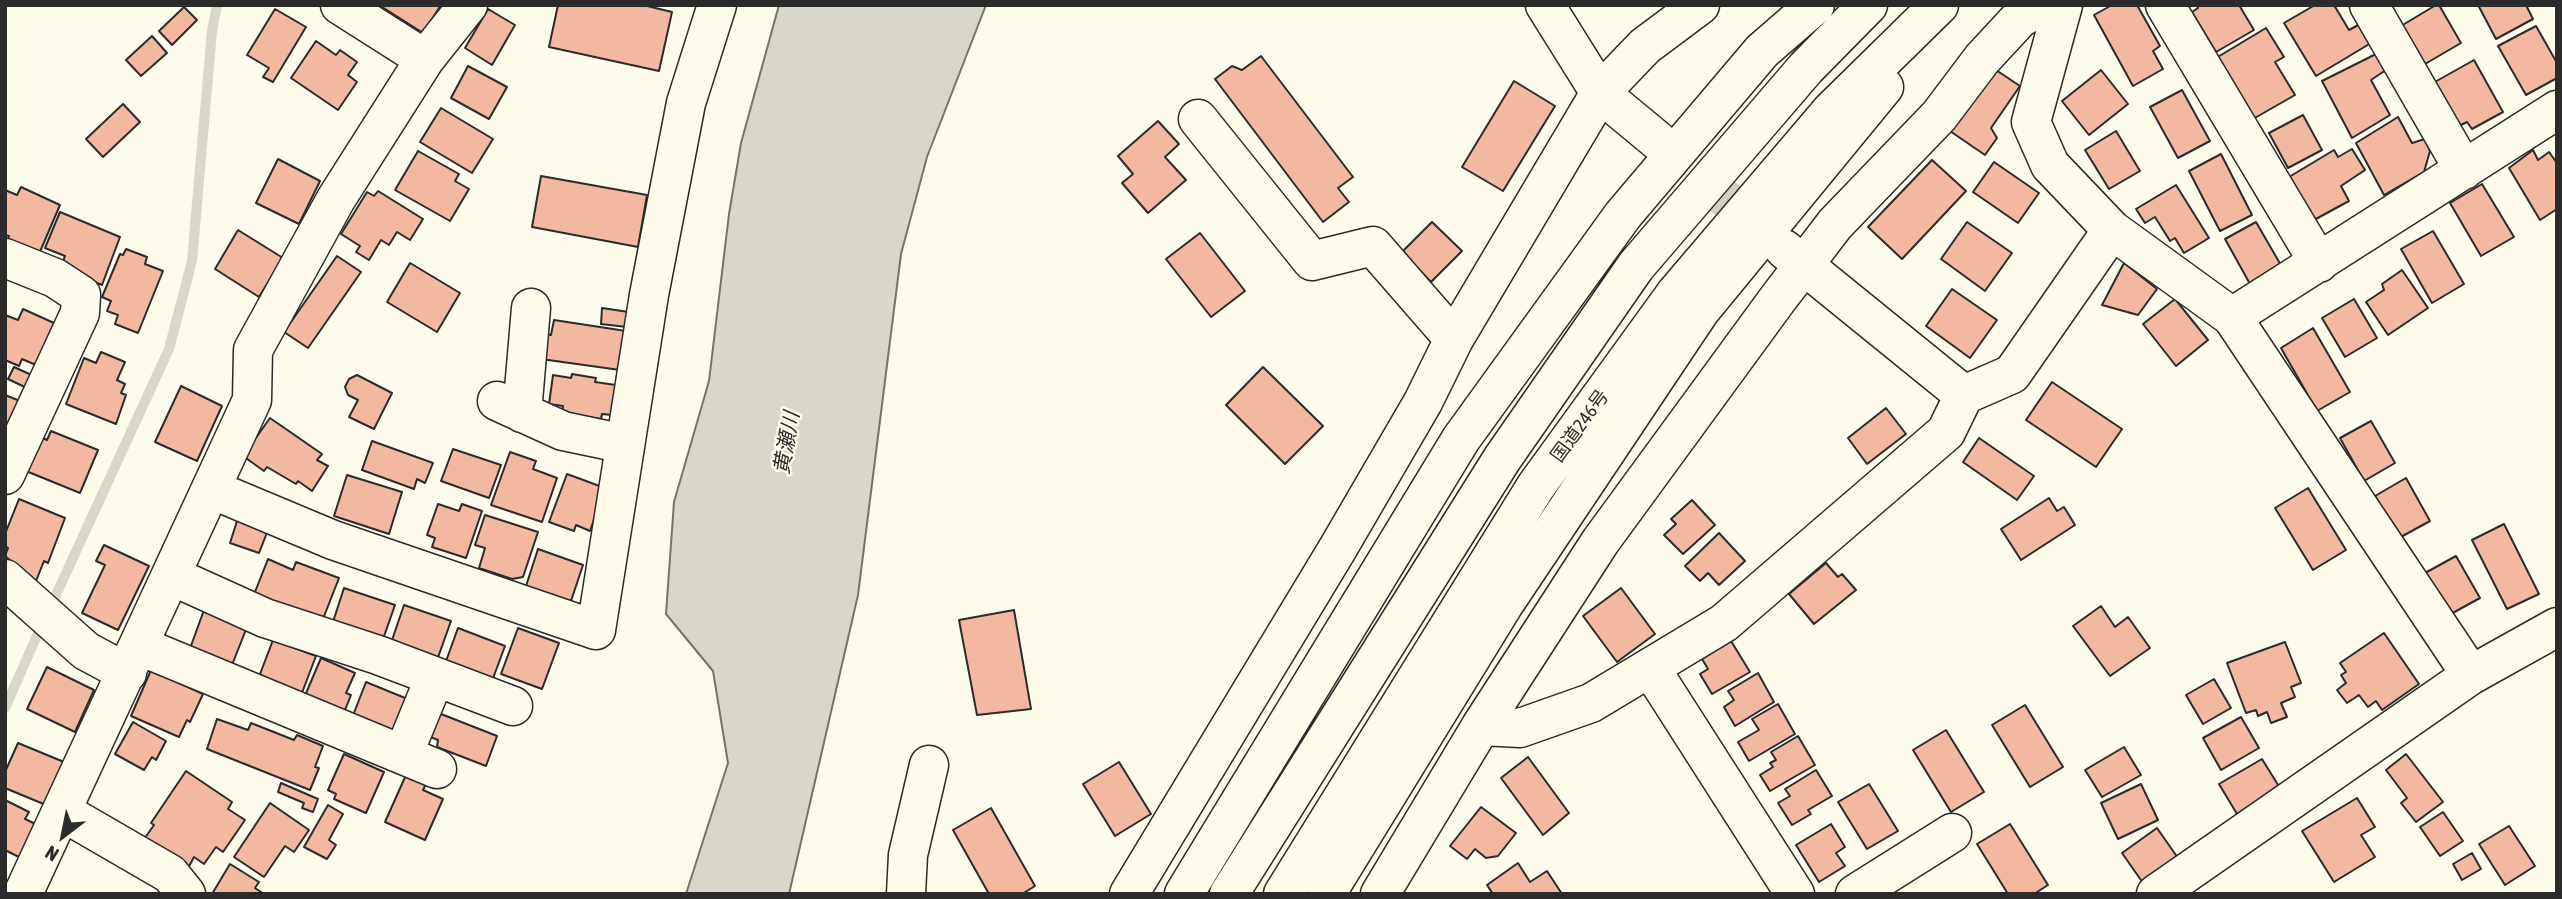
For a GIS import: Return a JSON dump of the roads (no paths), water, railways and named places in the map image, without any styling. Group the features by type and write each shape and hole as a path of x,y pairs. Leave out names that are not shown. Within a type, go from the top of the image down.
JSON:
{"main road":[{"path":"340,5 425,59"},
{"path":"23,894 252,400 253,350 336,199 425,59 468,5"},
{"path":"211,489 333,541 596,630 649,295 686,103 718,5"},
{"path":"1545,5 1600,93 1658,141"},
{"path":"1129,894 1338,548 1423,402 1454,339 1600,93 1645,46 1700,5"},
{"path":"1184,894 1461,439 1623,215 1762,51 1815,5"},
{"path":"1229,894 1502,459 1636,266 1806,68 1868,5"},
{"name":"国道246号","path":"1283,894 1536,486 1676,293 1831,111 1940,5"},
{"path":"1326,894 1504,604 1700,311 1846,137 1948,5"},
{"path":"1380,894 1482,726 1600,542 1793,258 1835,224 1939,116 1982,59 2020,18 2044,5"},
{"path":"2063,5 2031,122 2050,165 2112,230 2232,317 2471,675"},
{"path":"2165,5 2319,263"},
{"path":"2370,5 2464,170"},
{"path":"2232,317 2557,110"},
{"path":"1198,120 1312,261 1373,246 1454,339"},
{"path":"1482,726 1520,728 1591,703 1724,623 1946,432 1964,395 2012,374 2112,230"},
{"path":"5,258 55,278 81,295 80,313 5,475"},
{"path":"1793,258 1964,395"},
{"path":"534,308 510,407 563,431 625,444"},
{"path":"172,576 265,618 513,706"},
{"path":"17,589 86,651 133,659 420,762 435,677"},
{"path":"2156,894 2471,675 2557,627"},
{"path":"1651,668 1795,894"},
{"path":"906,894 908,855 929,765"},
{"path":"63,812 170,874 186,894"},
{"path":"1854,894 1952,833"}],"water":[{"name":"黄瀬川","path":"779,5 986,5 927,157 901,254 858,595 789,894 686,894 728,763 713,671 666,614 674,502 709,381 729,214 741,143"}],"waterway":[{"path":"50,608 169,349 192,261 212,31 217,5"},
{"path":"5,708 43,622"}],"tunnel":[{"path":"1658,141 1769,236"}]}
